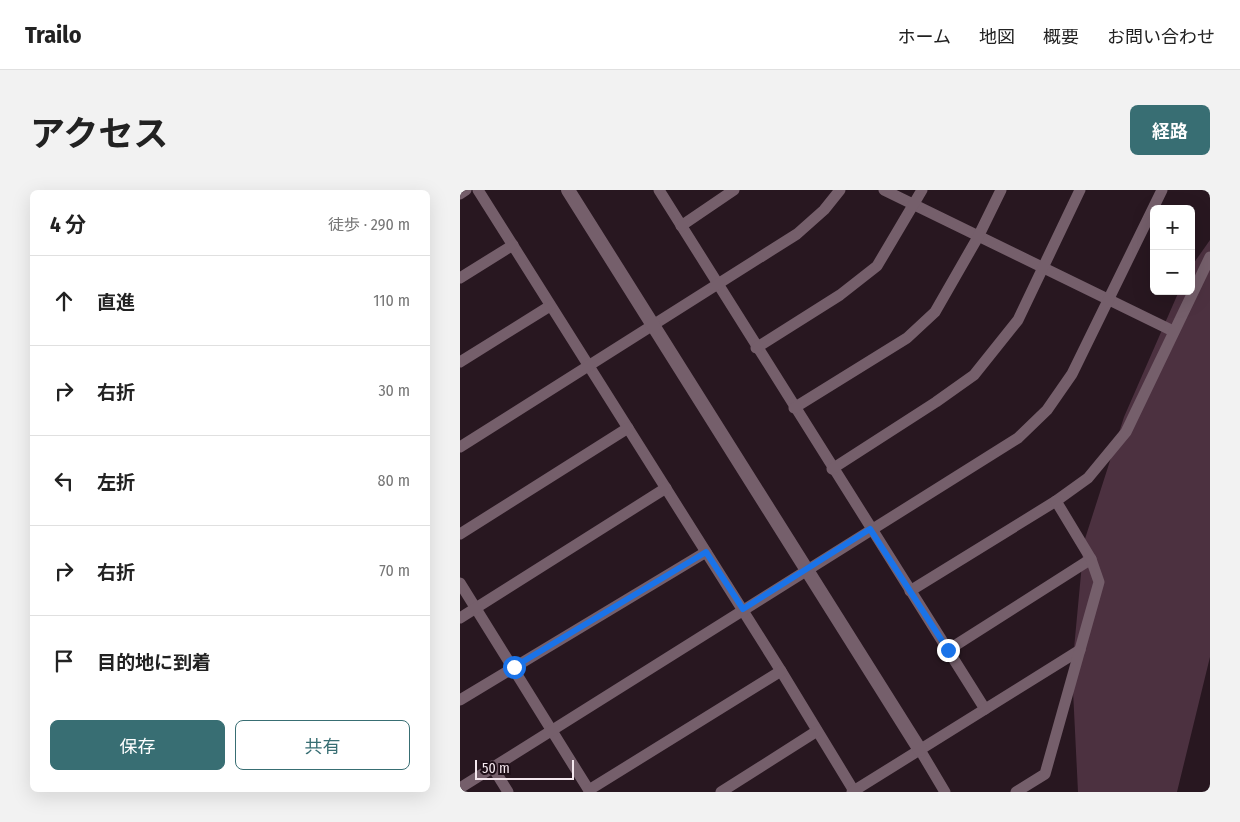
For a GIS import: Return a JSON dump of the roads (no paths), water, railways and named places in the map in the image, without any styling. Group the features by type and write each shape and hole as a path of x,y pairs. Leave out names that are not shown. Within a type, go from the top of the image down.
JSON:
{"street":[{"path":"460,194 466,190"},
{"path":"478,190 743,609 853,791 1080,650"},
{"path":"568,190 945,792"},
{"path":"659,190 832,469 985,709"},
{"path":"681,226 734,190"},
{"path":"460,447 797,234 824,210 840,190"},
{"path":"884,190 1173,332"},
{"path":"756,348 840,295 877,266 915,206 922,190"},
{"path":"794,408 907,338 935,312 978,237 1002,190"},
{"path":"832,469 936,402 974,375 1018,320 1080,190"},
{"path":"460,788 492,766 1018,438 1048,410 1072,374 1162,190"},
{"path":"460,278 513,245"},
{"path":"910,591 1056,501 1088,478 1126,432 1210,256"},
{"path":"460,362 550,306"},
{"path":"460,534 628,428"},
{"path":"460,618 666,488"},
{"path":"1016,792 1045,774 1099,582 1091,559 1056,501"},
{"path":"460,700 706,552"},
{"path":"948,650 1091,559"},
{"path":"460,583 590,791 781,671"},
{"path":"720,792 817,731"},
{"path":"492,766 508,792"}]}
